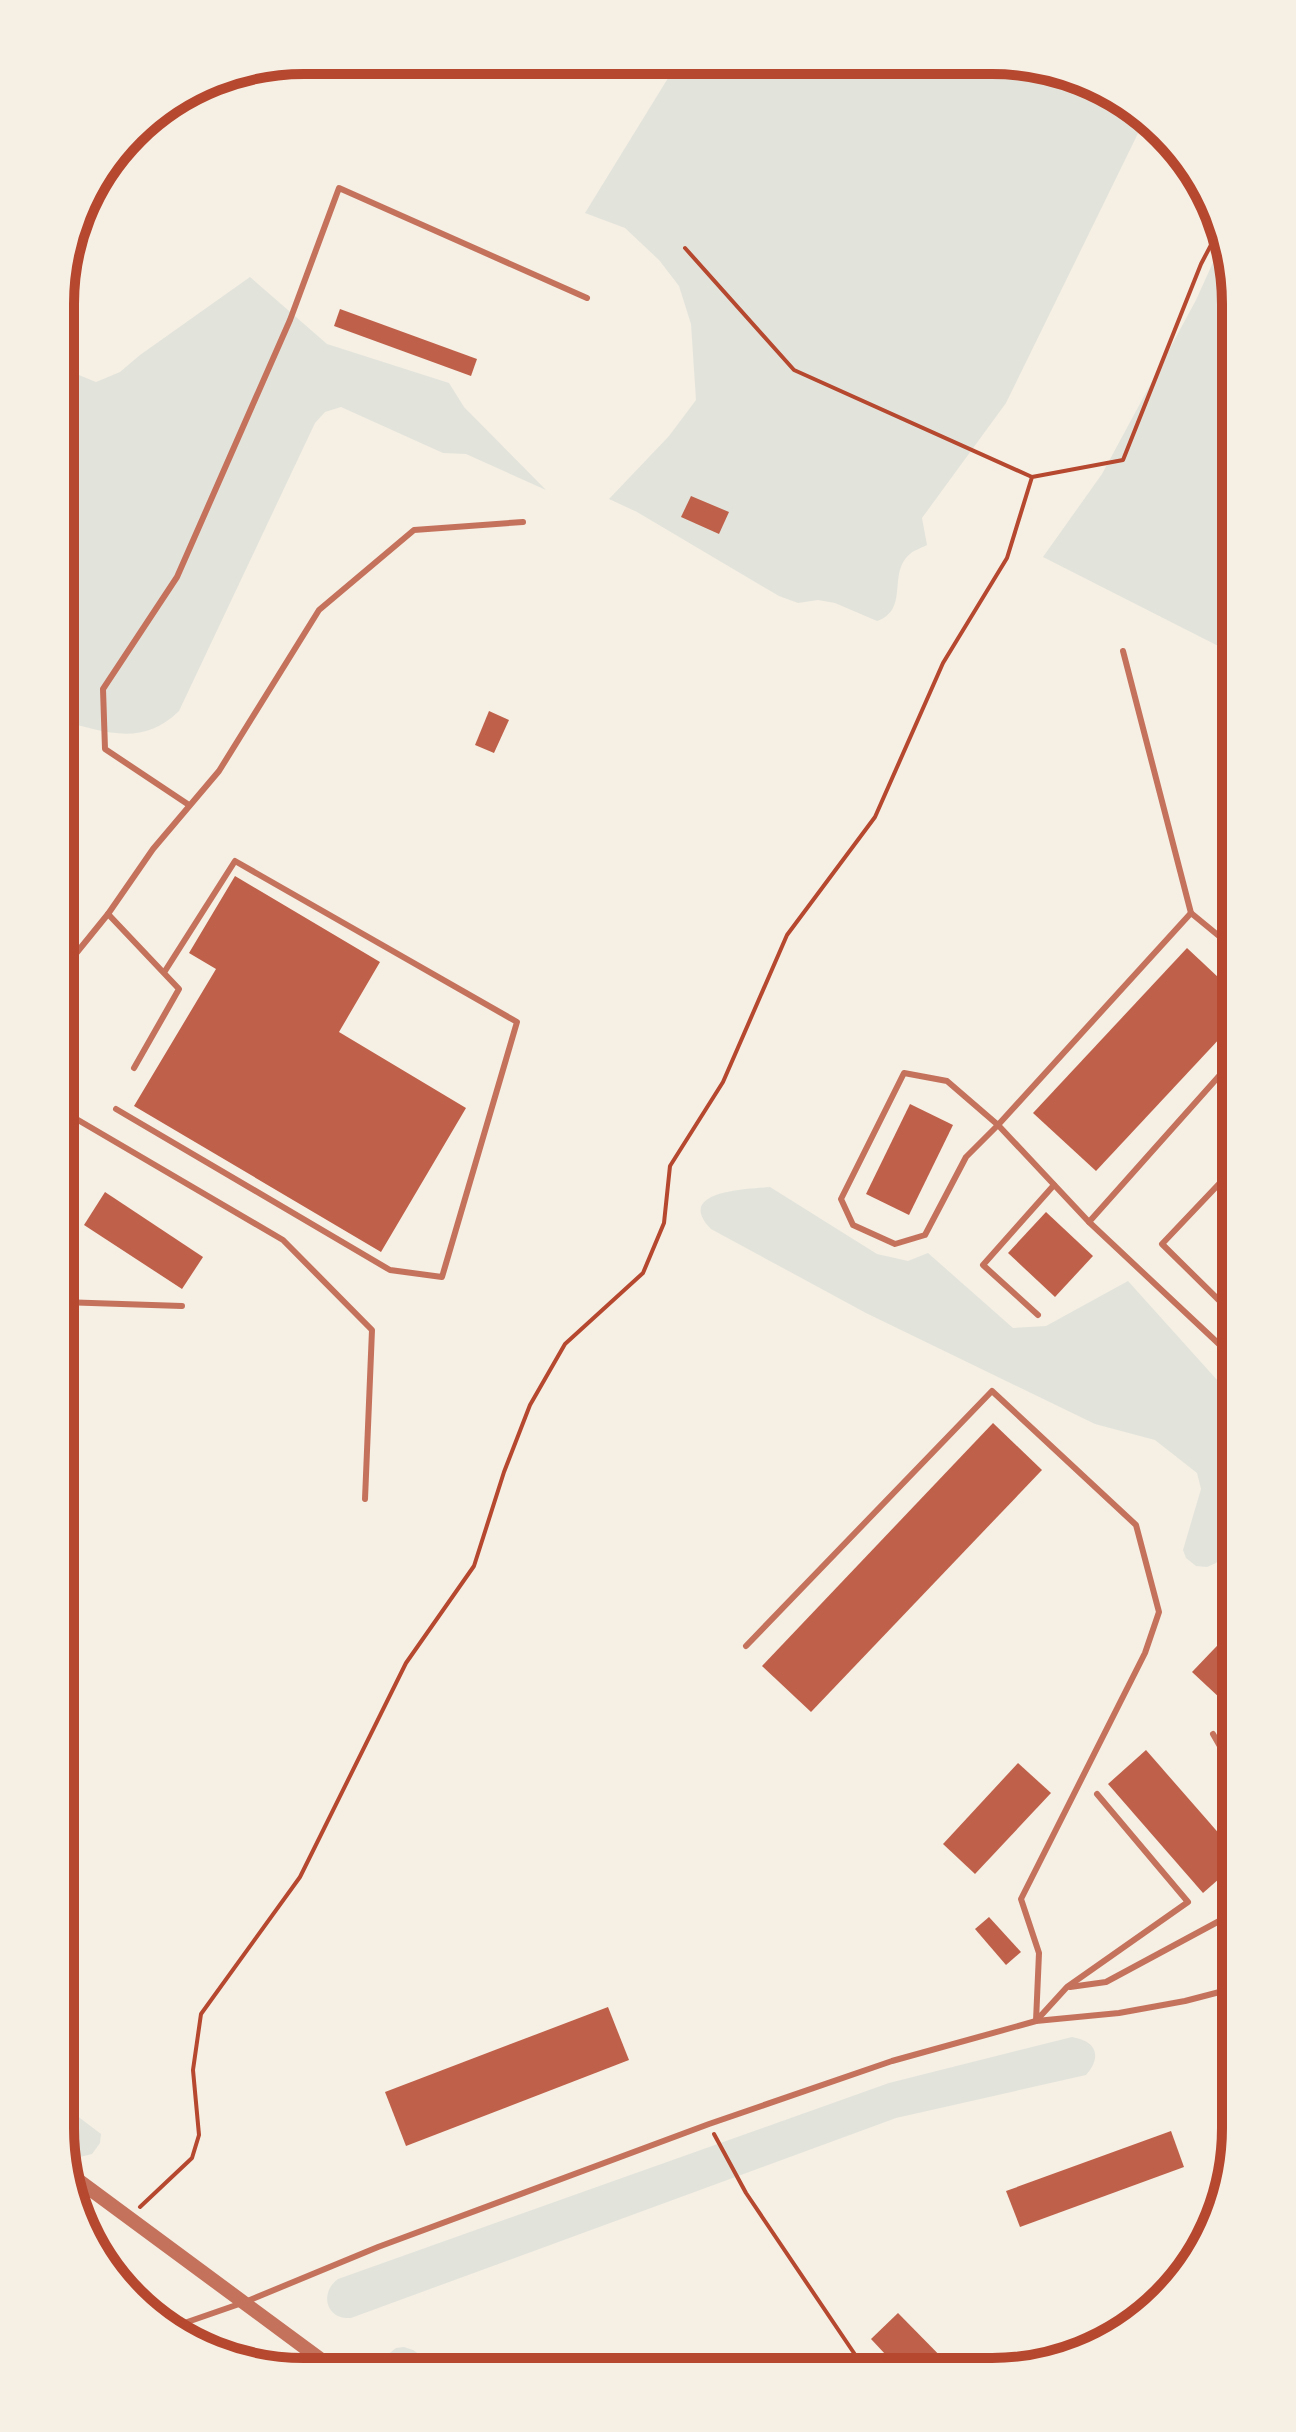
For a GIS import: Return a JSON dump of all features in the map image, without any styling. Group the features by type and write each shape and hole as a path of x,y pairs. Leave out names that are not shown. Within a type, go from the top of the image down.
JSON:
{"street":[{"path":"80,2182 319,2358"}],"lane":[{"path":"189,805 105,749 103,689 177,577 290,320 339,188 587,298"},
{"path":"74,956 108,914 153,849 219,771 319,610 414,530 523,522"},
{"path":"1123,651 1191,913 1222,938"},
{"path":"116,1109 390,1270 442,1277 517,1022 235,861 165,971"},
{"path":"1191,913 998,1125 966,1157 925,1235 895,1244 853,1225 841,1199 904,1073 947,1081 998,1125 1089,1222 1222,1347"},
{"path":"108,914 179,989 134,1068"},
{"path":"1089,1222 1222,1073"},
{"path":"74,1118 283,1240 372,1330 365,1499"},
{"path":"1222,1181 1162,1244 1222,1303"},
{"path":"1038,1315 983,1265 1054,1185"},
{"path":"74,1302 182,1306"},
{"path":"746,1646 992,1391 1136,1525 1159,1612 1145,1653 1021,1899 1039,1953 1036,2021"},
{"path":"1213,1734 1222,1750"},
{"path":"1036,2021 1067,1987 1188,1902 1097,1794"},
{"path":"1067,1987 1106,1982 1222,1920"},
{"path":"183,2323 709,2124 892,2061 1036,2021 1119,2013 1222,1991"}],"path":[{"path":"685,248 794,370 1032,477 1123,460 1201,264 1213,241"},
{"path":"130,2217 192,2158 199,2135 193,2070 201,2014 300,1877 406,1663 474,1566 504,1472 530,1405 565,1344 643,1273 664,1223 670,1166 723,1082 787,935 875,817 943,663 1007,558 1032,477"},
{"path":"709,2124 746,2193 858,2358"}],"shaded area":[{"path":"671,74 1022,76 1066,86 1094,98 1140,128 1006,403 922,518 927,545 903,562 893,609 877,621 835,603 818,600 798,603 779,596 637,512 609,499 669,436 696,400 691,324 679,286 659,260 625,228 585,213"},
{"path":"1216,255 1222,304 1222,648 1043,557 1102,474 1196,300"},
{"path":"250,277 327,344 449,383 464,407 546,490 466,454 443,453 341,407 325,412 315,423 179,711 165,722 137,733 109,732 74,724 74,373 96,382 120,372"},
{"path":"770,1187 877,1254 908,1261 928,1253 1013,1328 1046,1326 1128,1281 1222,1387 1222,1553 1216,1563 1207,1567 1196,1566 1186,1558 1183,1550 1201,1489 1197,1473 1155,1440 1095,1424 866,1313 711,1229 702,1216 701,1206 708,1199 733,1191"},
{"path":"1072,2037 1087,2042 1094,2051 1094,2062 1086,2075 896,2118 351,2318 336,2315 328,2304 328,2291 338,2279 889,2083"},
{"path":"74,2114 101,2134 100,2143 92,2154 80,2157 76,2155"},
{"path":"396,2348 413,2350 424,2358 386,2358"}],"building":[{"path":"340,309 477,359 471,376 334,326"},
{"path":"691,496 729,512 719,534 681,517"},
{"path":"489,711 509,720 494,753 475,745"},
{"path":"235,876 380,962 339,1032 466,1108 381,1252 134,1106 216,969 189,953"},
{"path":"1187,948 1222,981 1222,1036 1096,1171 1033,1113"},
{"path":"910,1104 953,1125 909,1215 866,1194"},
{"path":"105,1192 203,1257 182,1289 84,1225"},
{"path":"1046,1212 1093,1256 1055,1297 1008,1253"},
{"path":"993,1423 1042,1470 811,1712 762,1666"},
{"path":"1222,1641 1222,1700 1192,1672"},
{"path":"1146,1750 1222,1837 1222,1876 1203,1893 1108,1784"},
{"path":"1018,1763 1051,1793 975,1874 943,1844"},
{"path":"989,1917 1021,1952 1006,1965 975,1929"},
{"path":"608,2007 629,2060 406,2146 385,2092"},
{"path":"1171,2131 1184,2167 1020,2227 1006,2191"},
{"path":"898,2313 942,2358 889,2358 871,2339"}]}
